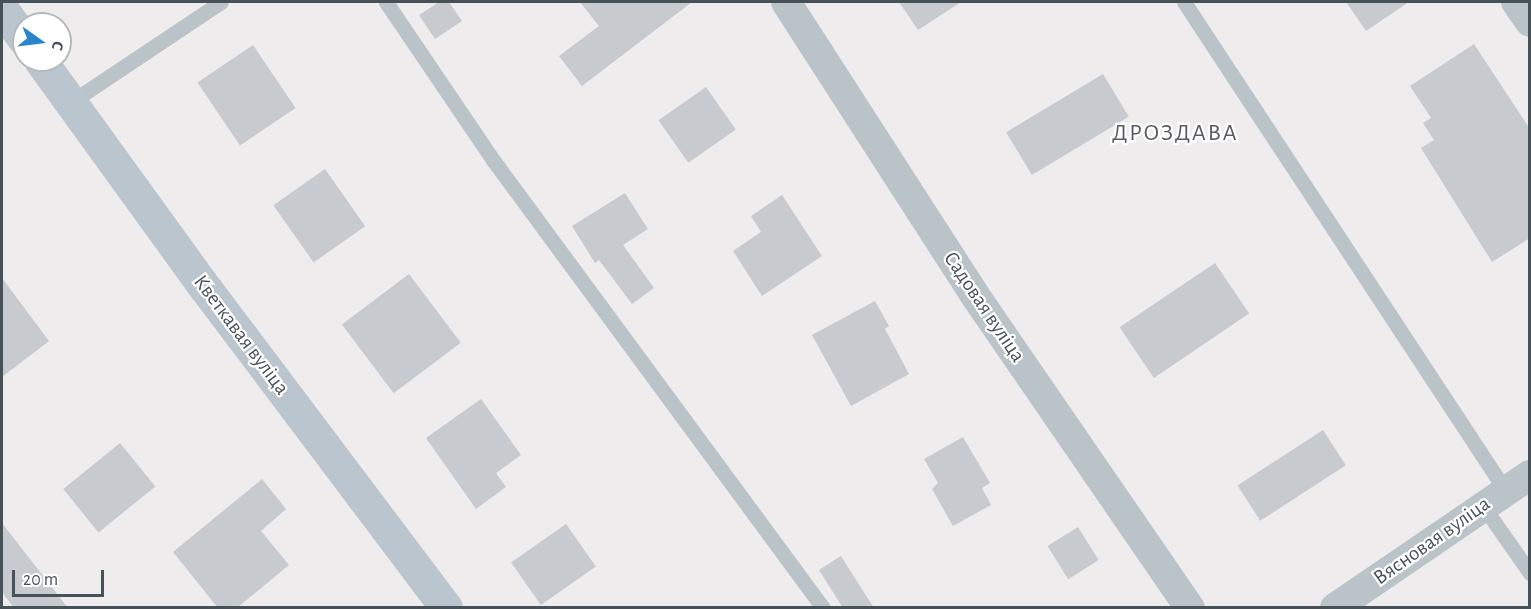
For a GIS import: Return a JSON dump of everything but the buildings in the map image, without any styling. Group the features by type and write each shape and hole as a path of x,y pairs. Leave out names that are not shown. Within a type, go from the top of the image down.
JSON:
{"street":[{"name":"Садовая вуліца","path":"786,2 974,294 1190,608"},
{"path":"1516,2 1530,22"},
{"path":"2,9 12,23"},
{"name":"Кветкавая вуліца","path":"49,72 206,289 446,608"},
{"name":"Вясновая вуліца","path":"1335,608 1506,490"}],"lane":[{"path":"71,102 221,2"},
{"path":"386,2 493,160 823,608"},
{"path":"1184,2 1506,490 1530,573"}],"district":[{"name":"ДРОЗДАВА","path":"1175,134"}]}
